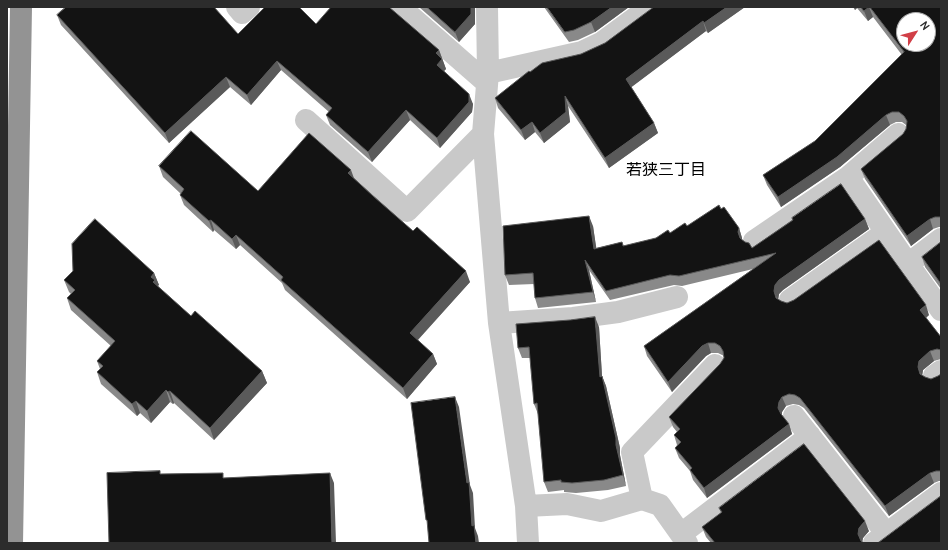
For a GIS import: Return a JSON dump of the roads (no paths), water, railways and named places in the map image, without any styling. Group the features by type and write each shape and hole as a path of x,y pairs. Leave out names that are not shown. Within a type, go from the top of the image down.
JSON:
{"highway":[{"path":"12,543 21,7"}],"street":[{"path":"237,7 242,13 249,7"},
{"path":"400,7 488,78"},
{"path":"487,7 488,78 483,134 499,323 526,506 528,543"},
{"path":"488,78 582,52 601,43 650,7"},
{"path":"306,120 407,211 483,134"},
{"path":"754,241 848,176 898,134"},
{"path":"848,176 941,310"},
{"path":"790,300 886,232"},
{"path":"908,264 941,239"},
{"path":"499,323 573,318 618,312 677,297"},
{"path":"642,499 632,452 715,365"},
{"path":"794,416 810,436 880,538 941,493"},
{"path":"526,506 567,504 601,511 642,499 660,505 684,539 810,436"}],"district":[{"name":"若狭三丁目","path":"666,170"}]}
